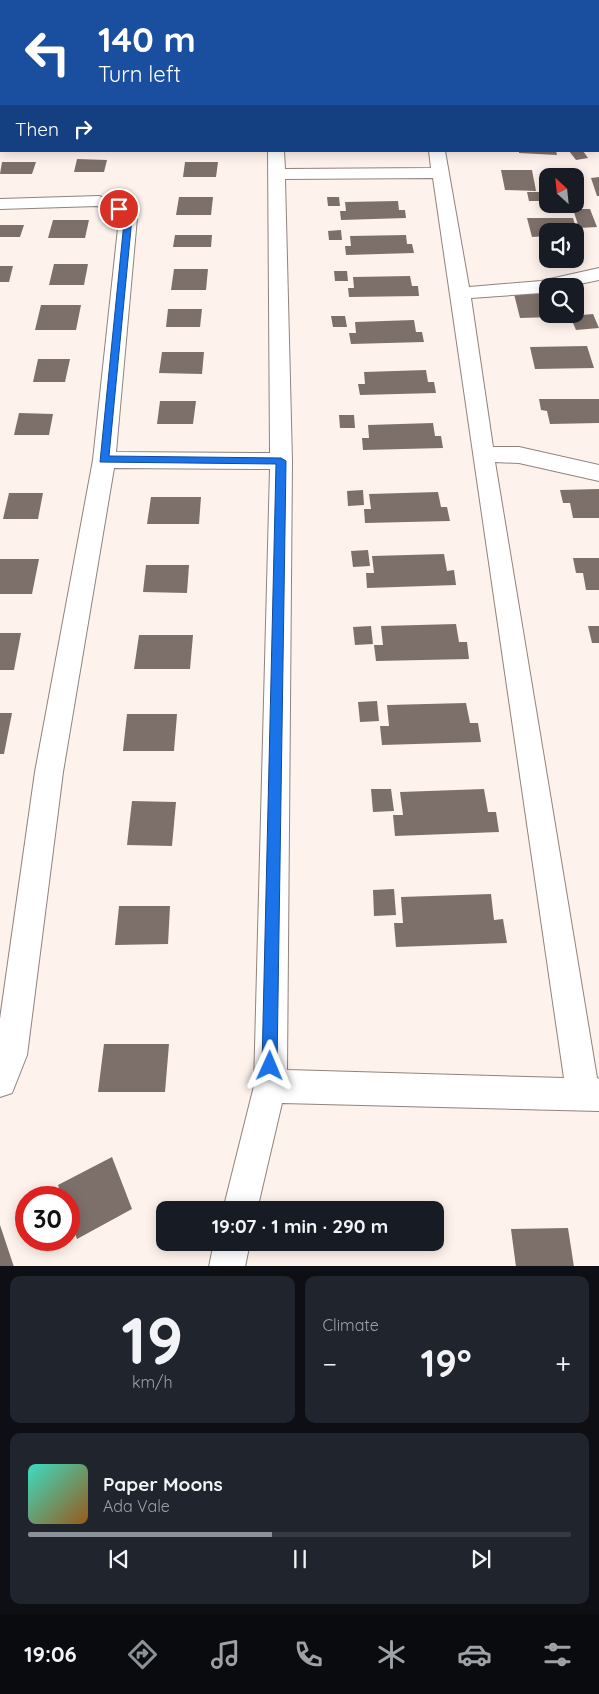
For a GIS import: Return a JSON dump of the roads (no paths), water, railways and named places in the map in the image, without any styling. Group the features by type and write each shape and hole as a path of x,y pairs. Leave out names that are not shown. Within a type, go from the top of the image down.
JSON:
{"street":[{"path":"242,1201 270,1086 281,461 277,163 439,162 461,293 483,454 591,1096 270,1086"},
{"path":"0,204 99,201 119,209 128,218 104,460 49,772 11,1055 0,1081"},
{"path":"461,293 541,287 599,274"},
{"path":"483,454 519,454 599,473"},
{"path":"104,460 281,461"},
{"path":"227,1266 230,1251"}]}
